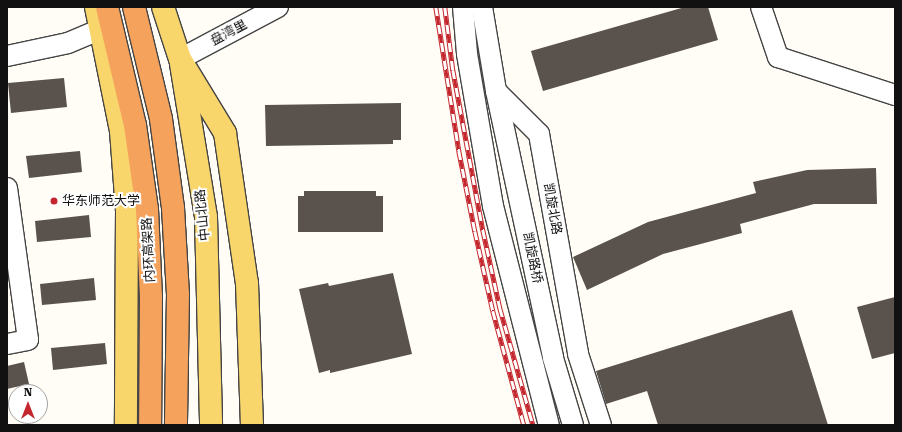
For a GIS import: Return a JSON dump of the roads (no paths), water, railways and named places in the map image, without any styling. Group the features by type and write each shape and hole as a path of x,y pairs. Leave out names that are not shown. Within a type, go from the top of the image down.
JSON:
{"highway":[{"name":"内环高架路","path":"107,7 134,125 147,209 151,296 150,425"},
{"name":"内环高架路","path":"134,7 161,119 173,208 178,294 176,425"}],"main road":[{"path":"91,7 101,29"},
{"path":"96,7 121,131 127,211 126,422"},
{"path":"163,7 180,59 225,133 247,283 252,425"},
{"name":"中山北路","path":"179,7 180,59 206,217 211,425"}],"street":[{"name":"盘湾里","path":"180,59 278,7"},
{"path":"463,7 466,54 493,206 548,425"},
{"path":"482,7 496,90"},
{"path":"761,7 778,57 895,95"},
{"path":"7,56 68,43 101,29"},
{"name":"凯旋路桥","path":"496,90 553,358 573,425"},
{"name":"凯旋北路","path":"496,90 540,134 578,354 601,425"},
{"path":"7,344 28,340 8,194"}],"railway":[{"path":"436,7 459,151 475,231 493,311 524,425"},
{"path":"445,7 453,70 483,230 500,308 533,425"}],"place":[{"name":"华东师范大学","path":"54,201"}]}
